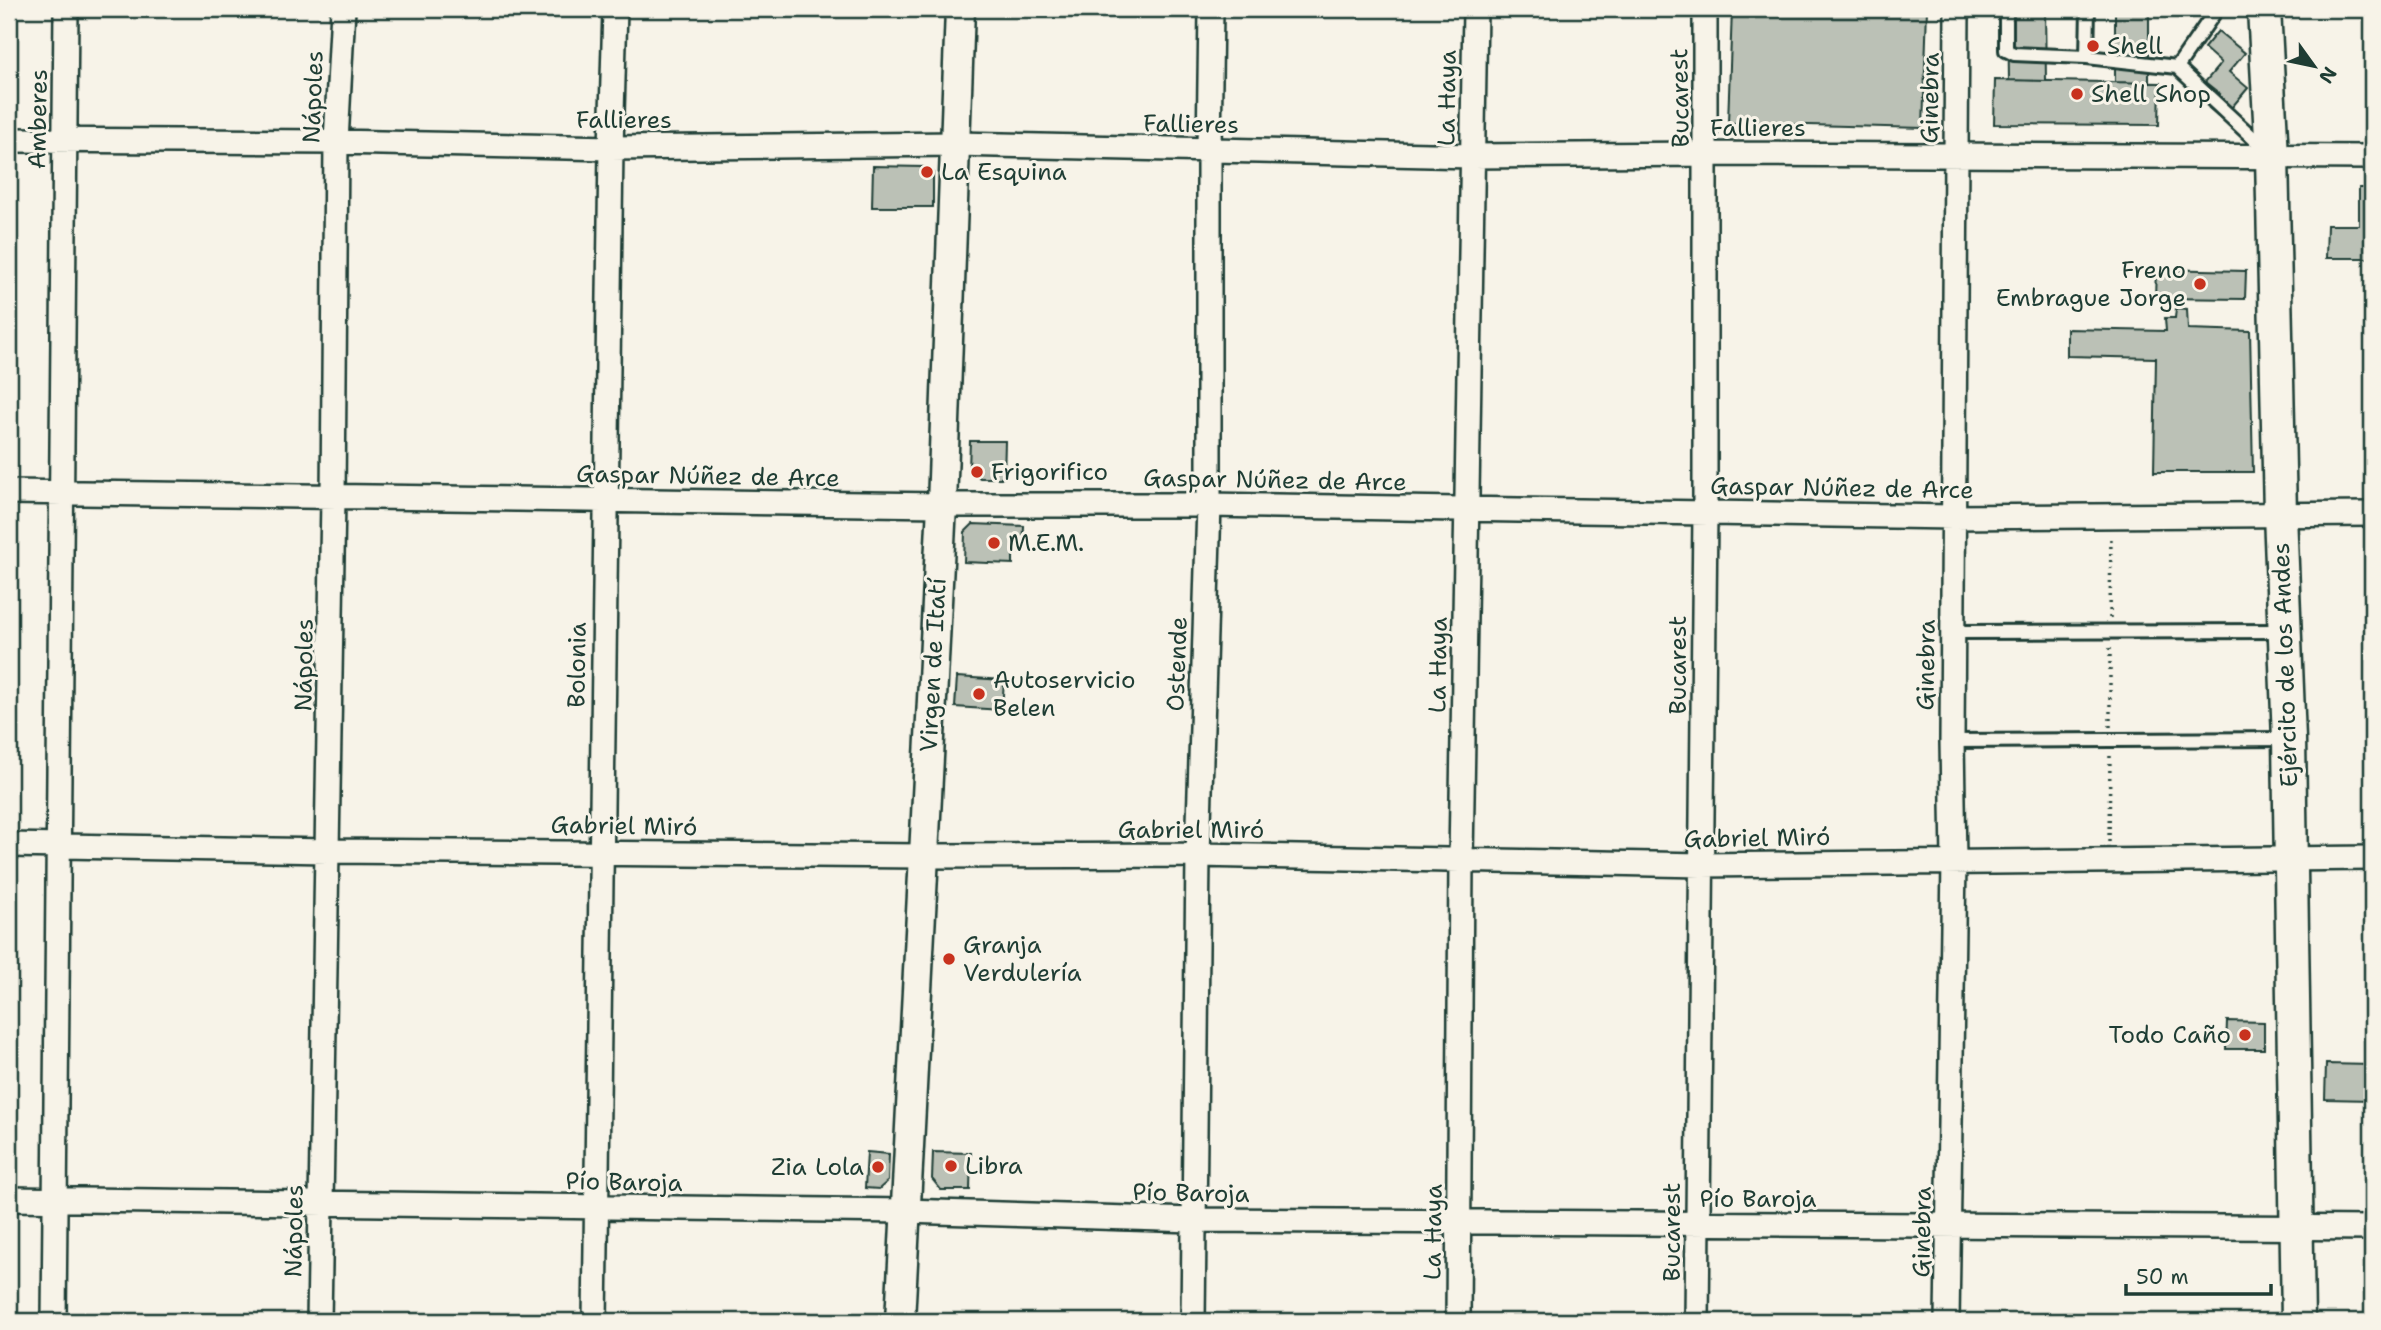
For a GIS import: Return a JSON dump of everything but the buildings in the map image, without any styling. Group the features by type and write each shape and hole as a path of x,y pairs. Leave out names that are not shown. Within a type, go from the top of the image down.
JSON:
{"main road":[{"name":"Ejército de los Andes","path":"2264,9 2272,156 2280,514 2289,739 2298,1321"}],"street":[{"name":"Amberes","path":"54,1321 66,9"},
{"name":"Nápoles","path":"319,1321 337,142 343,9"},
{"name":"Bolonia","path":"595,1321 605,502 615,9"},
{"name":"Virgen de Itatí","path":"900,1321 942,505 960,9"},
{"name":"Ostende","path":"1193,1321 1198,855 1209,505 1211,9"},
{"name":"La Haya","path":"1458,1321 1461,859 1475,9"},
{"name":"Bucarest","path":"1697,1321 1705,512 1705,9"},
{"name":"Ginebra","path":"1947,1321 1954,861 1952,517 1957,9"},
{"name":"Fallieres","path":"9,140 337,142 611,148 956,144 1472,156 1706,154 2372,157"},
{"name":"Gaspar Núñez de Arce","path":"9,492 605,502 1466,508 1952,517 2372,514"},
{"name":"Gabriel Miró","path":"9,845 328,851 923,856 1198,855 1702,865 2372,858"},
{"name":"Pío Baroja","path":"9,1199 597,1209 905,1211 1194,1220 2372,1228"}],"lane":[{"path":"2003,9 2006,14 2006,50 2014,54 2087,57 2177,67 2272,156"},
{"path":"2087,57 2088,9"},
{"path":"2177,67 2217,9"},
{"path":"1954,632 2286,632"},
{"path":"1952,741 2289,739"}],"path":[{"path":"2109,836 2111,528"}],"place":[{"name":"Shell","path":"2093,46"},
{"name":"Shell Shop","path":"2077,94"},
{"name":"La Esquina","path":"927,172"},
{"name":"Freno Embrague Jorge","path":"2200,284"},
{"name":"Frigorifico","path":"977,472"},
{"name":"M.E.M.","path":"994,543"},
{"name":"Autoservicio Belen","path":"979,694"},
{"name":"Granja Verdulería","path":"949,959"},
{"name":"Todo Caño","path":"2245,1035"},
{"name":"Libra","path":"951,1166"},
{"name":"Zia Lola","path":"878,1167"}]}
